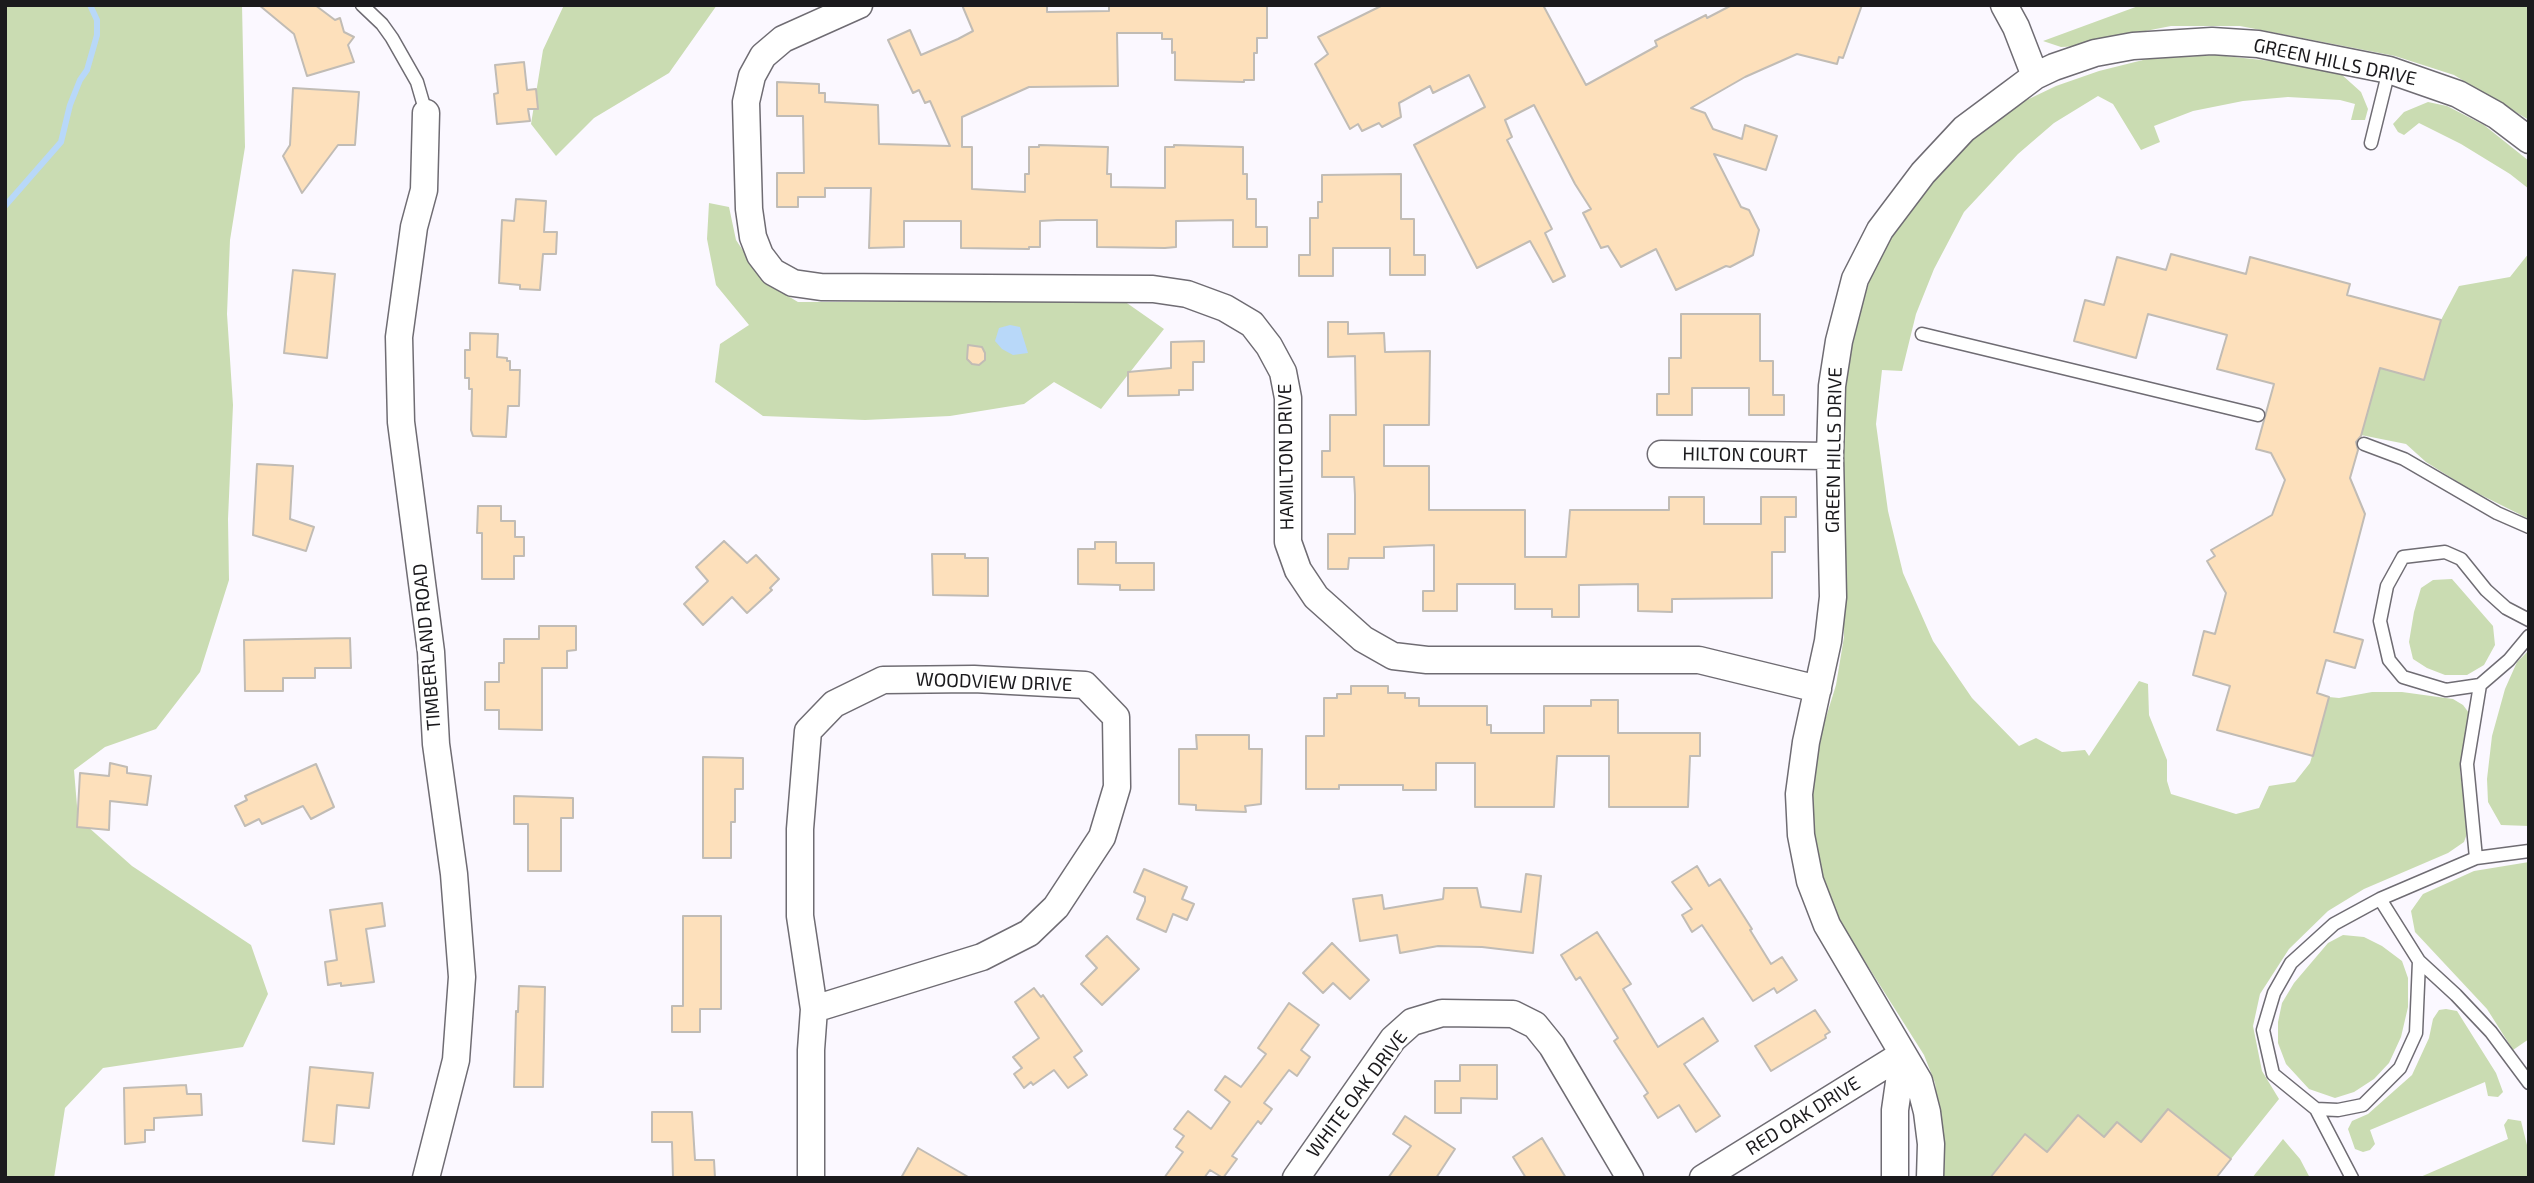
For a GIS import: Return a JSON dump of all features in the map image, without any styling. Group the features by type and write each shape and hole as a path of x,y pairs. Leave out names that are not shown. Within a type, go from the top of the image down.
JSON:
{"street":[{"name":"HAMILTON DRIVE","path":"859,5 783,40 763,56 752,76 746,102 748,209 752,237 760,255 773,272 793,283 821,287 1153,289 1187,294 1225,308 1252,324 1269,346 1283,372 1288,398 1288,542 1298,570 1316,597 1363,639 1393,656 1427,660 1699,660 1818,689"},
{"path":"2004,5 2035,76"},
{"name":"GREEN HILLS DRIVE","path":"1930,1178 1931,1143 1919,1082 1828,925 1810,881 1801,835 1798,794 1806,742 1828,641 1833,597 1830,456 1832,386 1839,341 1855,279 1880,230 1923,173 1964,130 2035,76 2095,53 2172,42 2258,44 2389,70 2458,94 2496,115 2529,140"},
{"name":"TIMBERLAND ROAD","path":"426,113 424,190 414,227 399,337 401,422 431,652 436,744 454,874 462,977 456,1060 426,1178"},
{"name":"HILTON COURT","path":"1661,454 1830,456"},
{"name":"WOODVIEW DRIVE","path":"811,1178 811,1050 814,1009 800,916 800,829 808,731 834,704 883,680 974,679 1085,685 1116,717 1117,787 1102,836 1056,907 1029,933 982,957 814,1009"},
{"name":"WHITE OAK DRIVE","path":"1296,1178 1393,1039 1412,1022 1442,1013 1513,1014 1535,1025 1552,1046 1630,1178"},
{"path":"1895,1178 1895,1111 1903,1054"},
{"name":"RED OAK DRIVE","path":"1703,1178 1903,1054"}],"lane":[{"path":"362,5 382,23 392,38 417,82 426,113"},
{"path":"2371,143 2389,70"},
{"path":"1922,334 2258,415"},
{"path":"2364,444 2404,459 2497,513 2529,527"},
{"path":"2529,620 2506,608 2486,590 2461,559 2445,552 2403,557 2387,586 2380,621 2389,660 2403,677 2446,690 2480,685 2509,660 2529,636"},
{"path":"2476,858 2467,764 2480,685"},
{"path":"2351,1178 2316,1109 2273,1074 2263,1030 2274,993 2291,963 2334,924 2380,899 2476,858 2529,851"},
{"path":"2380,899 2419,961 2491,1032 2529,1083"},
{"path":"2316,1109 2338,1110 2363,1105 2400,1068 2416,1033 2419,961"}],"green space":[{"path":"5,5 242,5 245,147 230,240 227,314 233,405 228,519 229,580 200,672 156,729 105,747 74,770 78,818 132,866 251,945 268,994 243,1047 103,1068 65,1108 54,1178 5,1178"},
{"path":"564,5 717,5 669,73 594,118 556,156 531,124 543,50"},
{"path":"2141,5 2529,5 2529,120 2454,75 2395,56 2240,26 2171,26 2082,46 2061,47 2043,41"},
{"path":"2216,55 2271,61 2341,74 2361,92 2368,109 2365,120 2351,120 2355,104 2340,100 2288,97 2243,101 2193,111 2154,126 2160,142 2141,150 2113,104 2098,96 2054,123 2018,154 1964,212 1934,269 1916,314 1902,371 1882,370 1876,424 1888,511 1903,573 1933,641 1972,698 2019,746 2036,738 2062,752 2085,750 2089,756 2139,681 2148,684 2149,715 2167,760 2167,781 2171,794 2236,814 2259,808 2269,786 2295,782 2310,763 2329,697 2402,692 2453,699 2469,713 2460,772 2469,828 2464,842 2448,853 2364,889 2328,911 2289,949 2260,994 2253,1026 2262,1071 2279,1099 2231,1159 2168,1109 2141,1142 2117,1122 2104,1137 2078,1115 2047,1152 2025,1135 1993,1174 1996,1178 1939,1178 1939,1117 1935,1083 1924,1055 1840,922 1820,880 1814,841 1812,790 1819,740 1836,685 1844,637 1843,392 1856,324 1872,273 1891,237 1953,153 2010,108 2056,86 2099,71 2147,59"},
{"path":"2428,102 2447,106 2484,125 2529,161 2529,189 2461,144 2419,123 2404,135 2398,132 2393,124 2404,112"},
{"path":"709,203 729,207 736,240 764,282 798,302 1124,301 1164,329 1101,409 1054,382 1024,404 950,416 865,420 763,416 715,382 720,344 749,325 716,285 707,239"},
{"path":"2529,253 2529,519 2469,489 2426,462 2406,444 2361,435 2380,368 2424,380 2441,320 2459,286 2510,277"},
{"path":"2452,579 2493,626 2495,645 2484,665 2467,675 2445,675 2427,668 2413,659 2409,642 2421,588 2433,580"},
{"path":"2529,650 2529,826 2501,825 2488,802 2487,779 2492,736 2505,689 2517,662"},
{"path":"2529,862 2529,1039 2513,1050 2487,1009 2415,932 2411,911 2423,894 2474,871"},
{"path":"2343,935 2364,937 2402,961 2408,978 2408,1007 2401,1037 2389,1063 2374,1079 2354,1092 2335,1098 2309,1089 2286,1064 2278,1043 2278,1022 2282,1003 2294,983 2328,943"},
{"path":"2439,1010 2457,1011 2496,1073 2503,1092 2498,1097 2488,1096 2485,1082 2370,1130 2375,1144 2370,1150 2363,1152 2355,1149 2348,1129 2352,1121 2368,1114 2412,1075 2429,1038 2433,1019"},
{"path":"2508,1119 2521,1121 2529,1153 2529,1178 2418,1178 2508,1139 2504,1125"},
{"path":"2283,1139 2300,1159 2310,1178 2252,1178"}],"water":[{"path":"1010,325 1020,327 1028,353 1013,355 995,341 999,328"}],"building":[{"path":"259,5 315,5 335,20 340,18 344,32 354,37 348,45 354,62 307,76 294,34"},
{"path":"962,5 1047,5 1047,12 1109,11 1109,5 1267,5 1267,38 1257,38 1254,80 1175,80 1172,39 1162,39 1162,33 1117,33 1118,86 1029,87 962,117 962,147 972,147 972,189 1025,192 1025,174 1029,174 1029,147 1108,147 1107,174 1111,174 1111,187 1165,188 1165,147 1243,147 1247,199 1256,199 1256,227 1267,227 1267,247 1233,247 1233,220 1176,221 1176,247 1165,248 1097,247 1097,220 1057,220 1040,221 1040,247 1029,249 961,248 961,221 904,221 904,247 869,248 871,188 825,188 825,197 798,197 798,207 777,207 777,173 804,173 803,116 777,116 777,82 819,84 819,93 825,93 825,102 878,105 879,144 950,146 930,101 925,103 919,90 913,93 888,40 910,30 921,55 958,39 973,31"},
{"path":"1383,5 1543,5 1586,85 1657,46 1655,41 1732,5 1862,5 1843,58 1839,57 1837,64 1797,54 1745,77 1691,108 1705,113 1713,129 1742,139 1745,125 1777,136 1766,170 1714,154 1741,207 1749,210 1759,230 1753,255 1676,290 1656,249 1621,267 1608,246 1601,248 1583,213 1591,209 1534,105 1505,120 1512,137 1507,140 1552,229 1545,233 1565,276 1553,282 1530,241 1477,268 1414,145 1485,107 1469,75 1433,93 1430,86 1399,103 1401,117 1382,127 1379,123 1362,131 1358,124 1350,129 1315,64 1328,54 1318,37"},
{"path":"524,62 527,90 536,89 538,109 528,109 530,121 497,124 495,65"},
{"path":"293,88 359,92 355,145 338,145 302,193 283,156 290,145"},
{"path":"1401,174 1401,219 1414,219 1414,255 1425,255 1425,275 1390,275 1390,248 1333,248 1333,276 1299,276 1299,255 1310,255 1310,218 1318,218 1318,202 1322,202 1322,175"},
{"path":"516,199 546,201 544,232 557,232 556,254 543,254 540,290 520,289 520,285 499,283 502,220 514,221"},
{"path":"2171,254 2246,274 2250,257 2350,284 2347,295 2441,320 2424,380 2380,368 2361,436 2356,442 2358,450 2350,478 2365,514 2334,632 2363,640 2355,668 2326,660 2317,693 2329,697 2313,756 2217,730 2230,686 2193,675 2204,631 2215,634 2226,593 2207,561 2215,556 2211,550 2272,515 2285,480 2271,453 2256,449 2274,384 2217,369 2227,335 2148,314 2136,358 2074,341 2085,300 2104,305 2117,257 2166,270"},
{"path":"293,270 335,274 327,358 284,353"},
{"path":"1681,314 1760,314 1760,361 1773,361 1773,395 1784,395 1784,415 1749,415 1749,388 1692,388 1692,415 1657,415 1657,394 1669,394 1669,358 1681,358"},
{"path":"1328,322 1348,322 1348,334 1384,333 1385,352 1430,351 1429,425 1384,425 1384,466 1429,466 1429,510 1525,510 1525,557 1566,557 1570,510 1669,510 1669,497 1704,497 1704,524 1761,524 1761,497 1796,497 1796,517 1785,517 1785,552 1772,552 1772,598 1672,599 1672,612 1638,611 1638,584 1579,585 1579,617 1552,617 1552,609 1515,609 1515,584 1457,584 1457,611 1423,611 1423,591 1434,591 1434,545 1384,547 1384,558 1349,558 1348,569 1328,569 1328,534 1355,534 1355,495 1354,477 1322,477 1322,451 1330,451 1330,415 1356,415 1355,356 1328,357"},
{"path":"470,333 498,334 497,357 510,361 510,370 520,370 519,406 508,406 506,437 473,436 472,389 469,389 469,378 465,378 465,350 470,350"},
{"path":"1204,341 1204,362 1193,362 1193,390 1179,390 1179,395 1128,396 1128,372 1171,368 1171,342"},
{"path":"968,345 982,347 985,360 979,365 972,364 967,359"},
{"path":"257,464 293,466 290,519 314,527 306,551 253,535"},
{"path":"478,506 501,506 501,521 515,521 515,537 524,537 524,556 514,556 514,579 482,579 482,533 477,533"},
{"path":"724,541 747,563 756,555 779,579 770,588 772,590 747,613 732,597 703,625 684,604 708,581 696,567"},
{"path":"1095,542 1116,542 1116,563 1154,563 1154,590 1120,590 1120,585 1078,584 1078,549 1095,549"},
{"path":"932,554 965,554 965,558 988,558 988,596 933,595"},
{"path":"539,626 576,626 576,650 567,651 567,668 542,668 542,730 499,729 499,710 485,710 485,682 499,682 499,663 504,663 504,639 539,639"},
{"path":"350,638 351,668 315,668 315,678 283,678 283,691 245,691 244,640"},
{"path":"1351,686 1388,686 1388,693 1405,693 1405,698 1419,698 1419,706 1487,706 1487,725 1491,725 1491,733 1544,733 1544,706 1591,706 1591,700 1618,700 1618,733 1700,733 1700,756 1690,756 1688,807 1609,807 1609,756 1557,756 1554,807 1475,807 1475,763 1436,763 1436,790 1403,790 1403,785 1339,785 1339,789 1306,789 1306,736 1324,736 1324,698 1351,694"},
{"path":"1196,735 1249,735 1249,749 1262,749 1261,804 1245,806 1246,812 1196,810 1196,805 1179,804 1179,749 1197,749"},
{"path":"703,757 743,758 743,789 735,789 735,822 731,822 731,858 703,858"},
{"path":"110,763 127,767 127,773 151,776 147,805 110,801 109,830 77,827 80,773 109,776"},
{"path":"316,764 334,807 311,819 303,806 262,824 259,819 245,826 235,806 247,800 245,796"},
{"path":"514,796 573,798 573,818 561,818 561,871 528,871 528,824 514,824"},
{"path":"1697,866 1709,886 1720,879 1771,964 1782,957 1797,980 1777,993 1774,988 1753,1001 1702,925 1692,932 1682,915 1692,909 1672,882"},
{"path":"1144,869 1187,887 1182,899 1194,904 1187,920 1173,914 1166,932 1137,919 1145,897 1134,892"},
{"path":"1526,874 1541,876 1533,953 1482,947 1438,946 1400,953 1397,935 1360,941 1353,899 1382,895 1384,909 1443,899 1444,888 1477,888 1481,907 1521,912"},
{"path":"382,903 385,926 366,929 374,982 328,985 325,962 337,960 330,910"},
{"path":"683,916 721,916 721,1009 700,1009 700,1032 672,1032 672,1006 683,1006"},
{"path":"1597,932 1631,984 1623,989 1658,1047 1703,1018 1718,1041 1684,1064 1720,1116 1696,1132 1679,1105 1658,1118 1644,1096 1648,1093 1614,1041 1618,1038 1580,977 1576,980 1561,955"},
{"path":"1107,936 1139,969 1102,1005 1081,984 1097,968 1086,956"},
{"path":"1332,943 1369,980 1350,999 1333,983 1323,993 1303,973"},
{"path":"519,986 545,987 543,1087 514,1087"},
{"path":"1034,988 1041,997 1043,995 1082,1051 1074,1057 1087,1075 1068,1088 1054,1070 1024,1088 1014,1074 1022,1068 1013,1057 1039,1038 1015,1002"},
{"path":"1289,1003 1319,1025 1301,1050 1310,1057 1297,1076 1289,1070 1264,1103 1272,1109 1261,1124 1258,1121 1232,1156 1237,1159 1223,1178 1210,1170 1204,1178 1164,1178 1183,1152 1176,1147 1184,1136 1174,1129 1188,1111 1211,1129 1230,1102 1215,1090 1225,1076 1241,1087 1266,1054 1258,1048"},
{"path":"1815,1010 1830,1032 1825,1035 1826,1038 1771,1071 1755,1046"},
{"path":"1460,1065 1497,1065 1497,1099 1461,1098 1461,1113 1435,1113 1435,1081 1460,1081"},
{"path":"310,1067 373,1073 369,1108 337,1105 334,1144 303,1141"},
{"path":"186,1085 187,1094 201,1094 202,1115 154,1118 154,1130 145,1130 145,1142 125,1144 124,1088"},
{"path":"2168,1109 2231,1159 2216,1178 1990,1178 2025,1134 2047,1152 2078,1115 2104,1137 2117,1122 2141,1142"},
{"path":"652,1112 692,1112 695,1160 714,1160 715,1178 673,1178 672,1142 652,1142"},
{"path":"1405,1116 1455,1149 1436,1178 1388,1178 1411,1146 1393,1134"},
{"path":"1542,1138 1566,1178 1526,1178 1513,1157"},
{"path":"918,1148 970,1178 901,1178"}],"waterway":[{"path":"5,206 61,142 70,105 87,70 97,35 97,20 90,5"}]}
